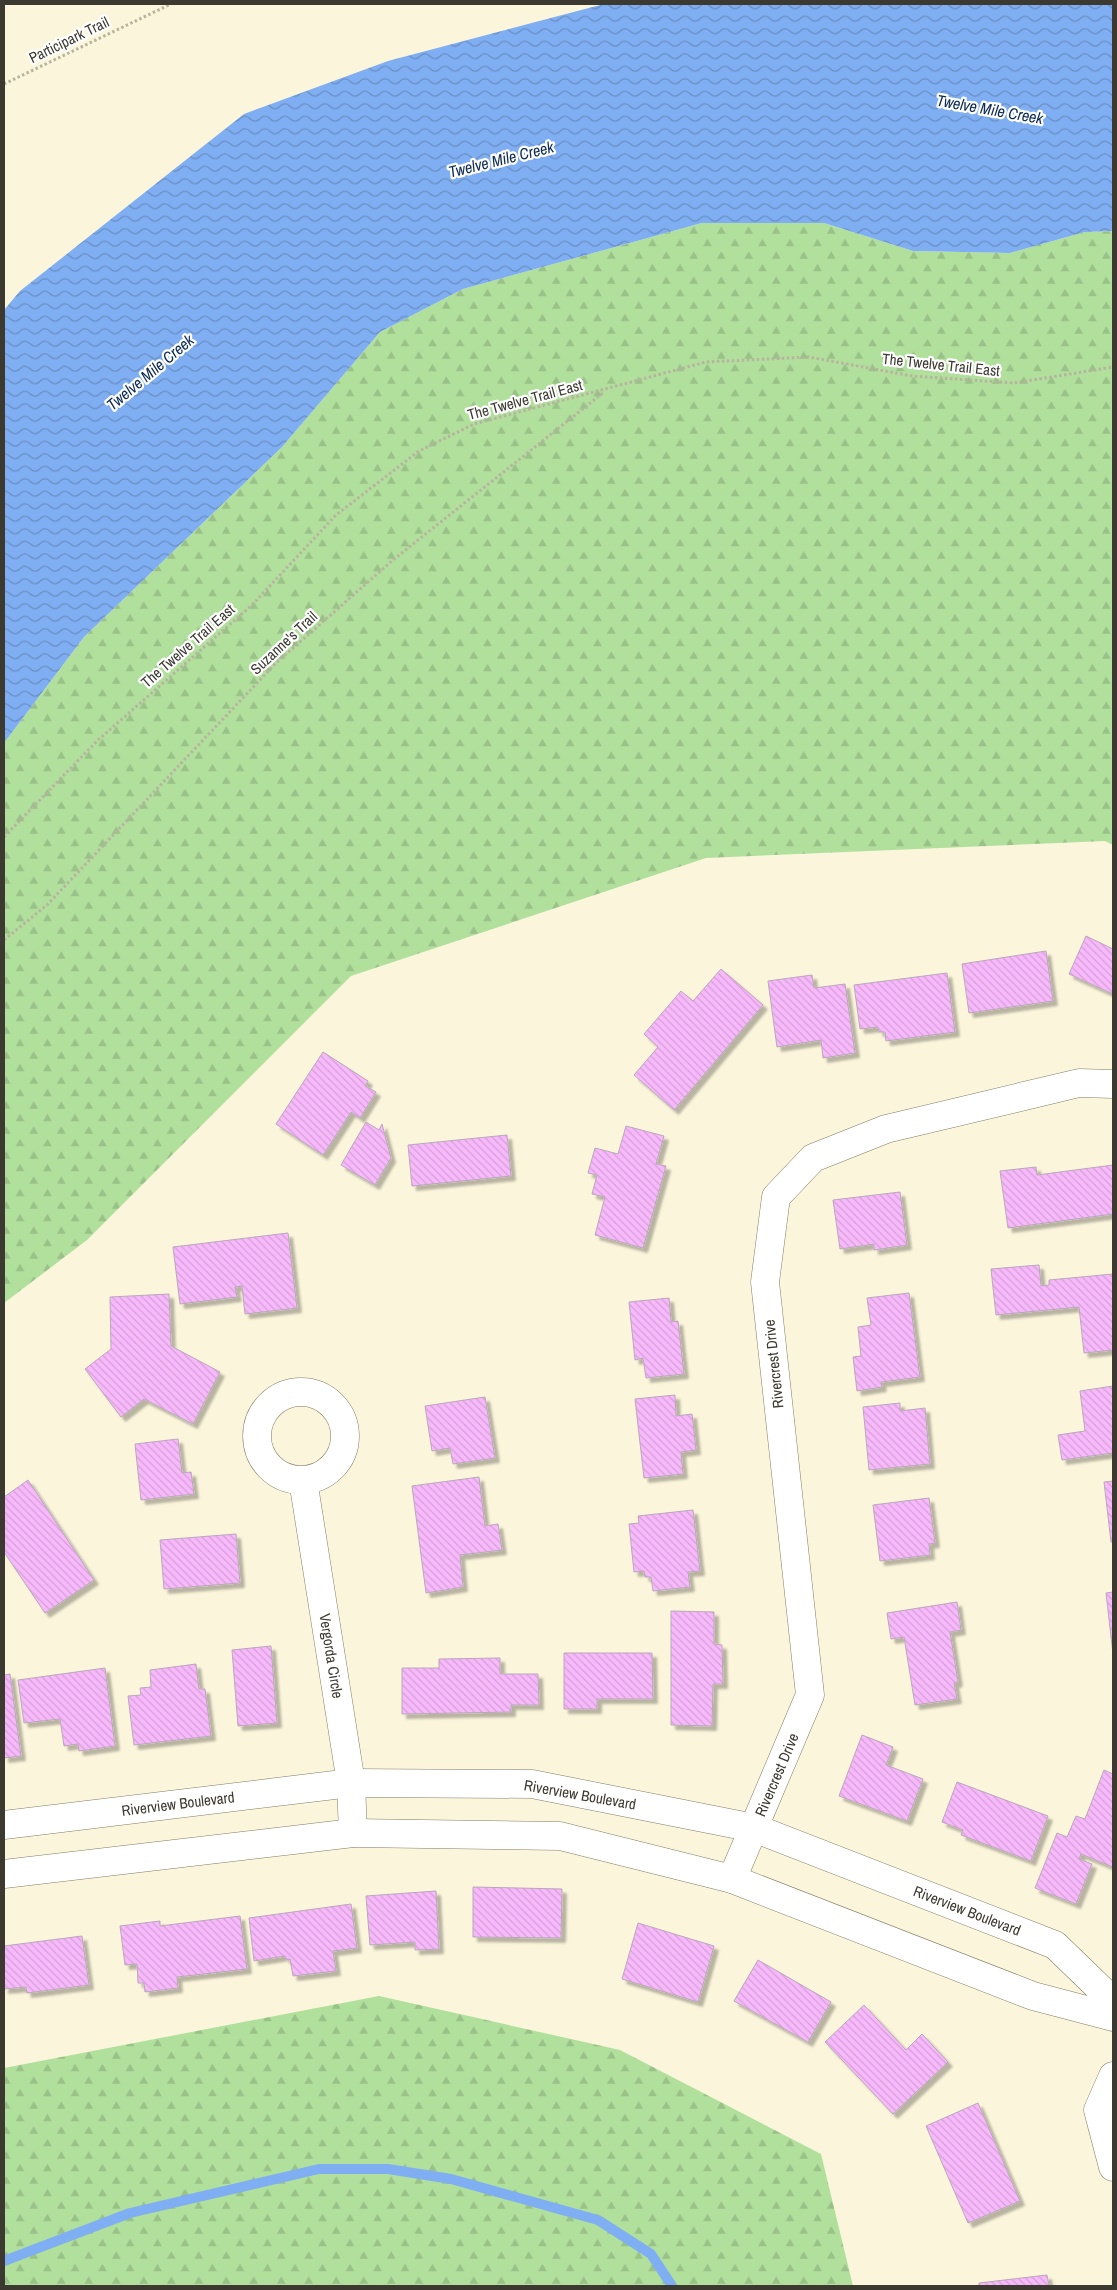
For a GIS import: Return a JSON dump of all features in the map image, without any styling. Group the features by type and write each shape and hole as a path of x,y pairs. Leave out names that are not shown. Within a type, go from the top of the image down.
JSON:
{"street":[{"name":"Rivercrest Drive","path":"732,1879 810,1695 766,1282 776,1197 813,1158 886,1129 1079,1083 1113,1084"},
{"name":"Vergorda Circle","path":"303,1480 351,1783 353,1833"},
{"name":"Riverview Boulevard","path":"4,1825 351,1783 532,1784 754,1828 1055,1945 1113,2000"},
{"path":"4,1874 353,1833 560,1836 732,1879 1033,1996 1113,2017"},
{"path":"1113,2076 1098,2110 1113,2167"}],"path":[{"name":"Participark Trail","path":"4,84 171,4"},
{"name":"The Twelve Trail East","path":"4,838 96,741 252,606 336,515 419,451 474,424 706,362 809,357 912,376 1014,384 1113,368"},
{"name":"Suzanne's Trail","path":"4,940 47,905 276,663 392,560 606,390"}],"green space":[{"path":"702,223 824,223 913,251 1010,253 1085,232 1113,231 1113,845 1105,841 706,858 351,976 87,1240 4,1303 4,743 84,637 282,447 380,332 463,289"},
{"path":"379,1996 620,2050 821,2154 853,2286 4,2286 4,2068"}],"water":[{"name":"Twelve Mile Creek","path":"604,4 1113,4 1113,231 1085,232 1010,253 913,251 824,223 702,223 463,289 380,332 282,447 84,637 4,743 4,310 20,291 244,114 388,61"}],"building":[{"path":"1086,936 1113,949 1113,994 1069,974"},
{"path":"1046,951 1053,1001 969,1013 962,964"},
{"path":"721,969 763,1005 674,1110 634,1075 658,1047 644,1034 681,991 693,1001"},
{"path":"947,973 955,1032 886,1041 885,1032 879,1032 878,1027 860,1029 854,985"},
{"path":"812,975 814,988 845,984 855,1053 823,1058 821,1040 777,1047 768,981"},
{"path":"323,1052 368,1081 365,1086 376,1092 360,1118 351,1112 323,1155 276,1124"},
{"path":"366,1122 379,1130 382,1124 391,1158 375,1185 341,1165"},
{"path":"626,1126 664,1136 656,1164 666,1166 643,1248 595,1235 605,1197 592,1194 597,1175 588,1173 595,1148 618,1154"},
{"path":"507,1135 511,1176 412,1186 408,1145"},
{"path":"1113,1165 1113,1214 1008,1228 1000,1171 1036,1167 1037,1175"},
{"path":"900,1192 907,1245 874,1250 874,1244 840,1249 833,1200"},
{"path":"288,1233 297,1308 245,1314 242,1286 235,1287 237,1297 180,1304 173,1247"},
{"path":"1039,1265 1041,1286 1049,1285 1049,1280 1113,1274 1113,1350 1084,1353 1079,1307 996,1315 991,1269"},
{"path":"909,1293 920,1377 881,1382 882,1387 857,1391 853,1357 861,1356 858,1327 871,1325 867,1298"},
{"path":"169,1294 171,1346 220,1372 193,1424 144,1399 121,1417 85,1369 111,1349 110,1297"},
{"path":"669,1298 671,1322 678,1321 684,1374 646,1378 643,1358 635,1360 629,1302"},
{"path":"1113,1386 1113,1453 1062,1460 1058,1435 1085,1431 1080,1391"},
{"path":"675,1395 676,1416 692,1414 696,1450 681,1452 683,1474 644,1478 635,1399"},
{"path":"485,1397 495,1458 453,1464 450,1448 432,1451 425,1406"},
{"path":"900,1403 900,1411 925,1408 930,1464 869,1470 863,1407"},
{"path":"178,1439 182,1473 191,1472 194,1494 141,1500 135,1444"},
{"path":"479,1477 485,1526 498,1524 502,1550 460,1555 463,1587 426,1593 412,1486"},
{"path":"28,1480 94,1580 45,1613 4,1552 4,1497"},
{"path":"1113,1481 1113,1542 1111,1542 1104,1482"},
{"path":"929,1498 935,1543 929,1544 930,1555 880,1561 873,1505"},
{"path":"693,1510 700,1571 688,1572 690,1587 653,1591 651,1577 645,1577 644,1571 634,1572 629,1524 639,1523 638,1516"},
{"path":"236,1534 240,1583 164,1589 160,1540"},
{"path":"1113,1592 1113,1654 1106,1593"},
{"path":"957,1602 961,1630 950,1632 958,1682 954,1683 957,1699 915,1705 904,1637 891,1639 887,1613"},
{"path":"671,1611 714,1612 714,1644 722,1645 723,1684 713,1684 712,1726 671,1725"},
{"path":"271,1646 277,1723 238,1726 232,1650"},
{"path":"564,1653 652,1653 653,1699 597,1699 597,1709 564,1709"},
{"path":"500,1658 500,1674 538,1674 539,1705 511,1705 511,1712 402,1714 402,1668 439,1668 439,1659"},
{"path":"196,1664 199,1689 205,1689 211,1736 134,1745 128,1696 141,1695 140,1688 151,1687 150,1670"},
{"path":"105,1668 115,1746 79,1751 78,1744 64,1746 60,1719 24,1723 18,1680"},
{"path":"10,1674 21,1756 4,1758 4,1675"},
{"path":"862,1735 893,1747 886,1765 923,1779 907,1821 839,1796"},
{"path":"1104,1770 1113,1774 1113,1867 1081,1854 1079,1859 1092,1864 1076,1904 1035,1888 1057,1833 1067,1837 1076,1816 1085,1819"},
{"path":"957,1782 1048,1816 1031,1861 961,1835 963,1830 942,1822"},
{"path":"473,1887 562,1889 561,1938 473,1937"},
{"path":"436,1891 439,1949 415,1950 415,1942 370,1945 366,1896"},
{"path":"351,1904 357,1948 333,1951 336,1971 293,1976 290,1959 286,1960 285,1956 254,1961 249,1918"},
{"path":"240,1916 247,1969 177,1977 178,1988 145,1992 144,1983 138,1983 137,1964 125,1965 120,1926 160,1921 160,1926"},
{"path":"638,1923 714,1946 698,2002 622,1979"},
{"path":"82,1936 89,1985 27,1993 26,1987 4,1989 4,1946"},
{"path":"758,1960 831,2002 808,2042 734,2001"},
{"path":"864,2005 906,2050 922,2034 948,2062 893,2114 825,2042"},
{"path":"978,2103 1020,2201 968,2223 926,2126"},
{"path":"1047,2275 1049,2286 979,2286 979,2283"}],"waterway":[{"path":"4,2261 130,2213 319,2169 388,2169 451,2179 598,2220 651,2254 672,2286"}]}
